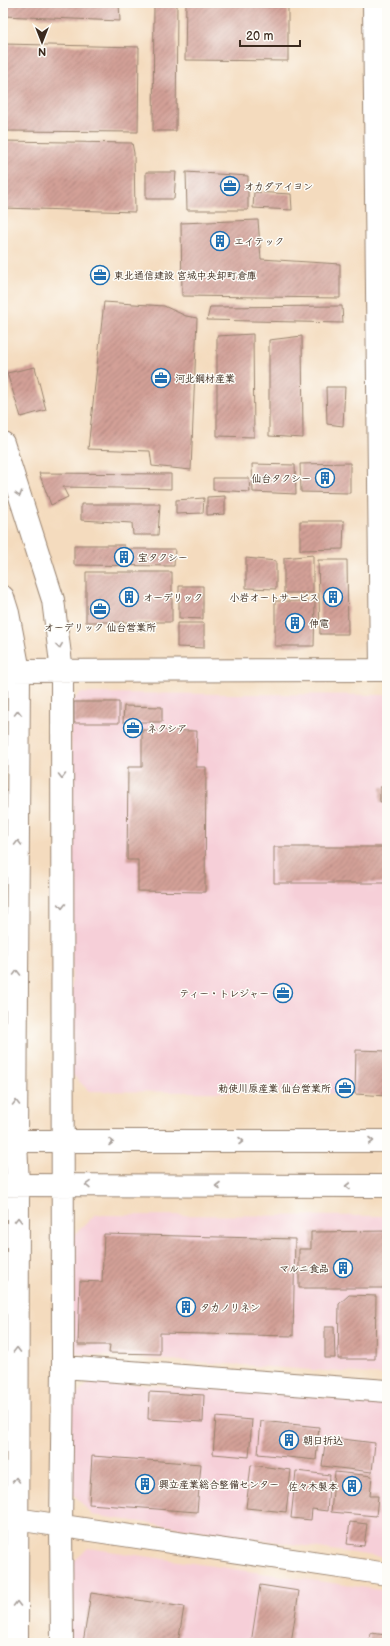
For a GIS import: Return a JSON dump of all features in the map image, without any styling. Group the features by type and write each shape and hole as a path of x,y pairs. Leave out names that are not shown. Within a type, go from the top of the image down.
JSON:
{"street":[{"path":"11,671 384,670 374,3"},
{"path":"3,443 53,600 62,671 62,1643"},
{"path":"3,598 8,613 11,671 9,1142 10,1519 17,1643"},
{"path":"9,1142 387,1141"},
{"path":"10,1185 387,1186"},
{"path":"63,1367 387,1391"},
{"path":"10,1519 387,1574"}],"shaded area":[{"path":"81,693 387,695 387,1094 89,1091 72,1074 71,702"},
{"path":"95,1215 387,1216 387,1375 78,1354 69,1343 69,1240"},
{"path":"91,1381 387,1402 387,1558 92,1515 71,1491 71,1400"},
{"path":"88,1548 387,1591 387,1643 68,1643 68,1567"}],"building":[{"path":"3,3 119,3 120,21 3,16"},
{"path":"154,3 177,3 176,131 153,131"},
{"path":"186,3 288,3 288,61 185,60"},
{"path":"3,44 139,47 138,132 4,131"},
{"path":"3,141 132,143 134,153 135,212 3,208"},
{"path":"146,172 176,172 174,199 146,199"},
{"path":"186,172 248,176 248,210 187,210"},
{"path":"254,192 291,194 292,210 253,208"},
{"name":"エイテック","path":"258,220 261,259 340,264 340,298 182,296 181,223"},
{"path":"104,302 164,306 186,316 197,318 191,470 152,466 150,451 88,449"},
{"path":"342,306 343,323 207,320 210,307"},
{"path":"253,334 254,437 217,436 217,336"},
{"path":"302,336 303,438 269,436 269,340"},
{"path":"35,367 46,410 21,417 7,373"},
{"path":"326,387 345,387 343,426 327,424"},
{"name":"仙台タクシー","path":"350,463 350,493 301,492 300,464"},
{"path":"252,464 295,465 296,494 253,492"},
{"path":"39,473 171,474 171,489 63,487 68,497 51,505"},
{"path":"213,478 249,478 250,492 213,490"},
{"path":"225,496 225,514 207,515 207,497"},
{"path":"204,498 203,513 176,514 176,500"},
{"path":"81,504 160,504 158,535 133,535 132,523 81,520"},
{"path":"300,521 344,521 343,549 300,550"},
{"name":"宝タクシー","path":"74,545 124,545 126,549 175,549 174,566 74,565"},
{"path":"313,555 313,593 284,593 284,558"},
{"path":"246,558 276,561 276,589 246,588"},
{"name":"小岩オートサービス","path":"318,560 347,560 348,634 320,634"},
{"name":"オーデリック","path":"86,572 172,572 172,622 86,622"},
{"path":"179,586 203,586 203,619 179,618"},
{"name":"伸電","path":"275,601 315,601 314,646 275,646"},
{"path":"177,623 204,623 204,648 177,647"},
{"path":"74,702 119,702 119,723 74,723"},
{"path":"124,706 162,707 162,722 123,722"},
{"path":"142,730 197,731 196,767 206,767 205,892 138,891 138,860 127,860 128,767 142,767"},
{"path":"380,787 387,787 387,801 380,802"},
{"path":"274,847 387,847 387,883 274,883"},
{"path":"356,1050 387,1051 387,1096 355,1094"},
{"name":"マルニ食品","path":"387,1231 387,1288 299,1288 299,1249 311,1249 311,1232"},
{"name":"タカノリネン","path":"104,1234 295,1239 293,1336 160,1333 160,1354 109,1353 110,1345 78,1345 80,1281 102,1282"},
{"path":"349,1295 376,1296 375,1359 338,1359 339,1304"},
{"path":"325,1327 334,1327 335,1358 325,1358"},
{"path":"149,1392 204,1395 203,1422 148,1419"},
{"path":"216,1417 252,1420 249,1457 213,1454"},
{"name":"朝日折込","path":"261,1421 319,1427 316,1460 258,1454"},
{"path":"326,1437 375,1443 372,1472 322,1466"},
{"name":"興立産業総合整備センター","path":"92,1456 201,1464 197,1512 89,1504"},
{"path":"251,1465 291,1470 286,1512 246,1508"},
{"path":"296,1471 330,1475 327,1511 312,1509 311,1520 291,1518"},
{"name":"佐々木製本","path":"335,1472 372,1476 370,1496 378,1496 376,1516 331,1512"},
{"path":"387,1496 387,1520 384,1519"},
{"path":"350,1522 367,1524 364,1546 347,1544"},
{"path":"260,1585 299,1591 291,1643 251,1643"},
{"path":"91,1593 184,1607 178,1643 83,1643"},
{"path":"370,1633 387,1635 387,1643 369,1643"}],"place":[{"name":"オカダアイヨン","path":"230,186"},
{"name":"エイテック","path":"220,241"},
{"name":"東北通信建設 宮城中央卸町倉庫","path":"100,275"},
{"name":"河北鋼材産業","path":"161,378"},
{"name":"仙台タクシー","path":"325,478"},
{"name":"宝タクシー","path":"124,557"},
{"name":"オーデリック","path":"129,597"},
{"name":"小岩オートサービス","path":"333,597"},
{"name":"オーデリック 仙台営業所","path":"100,609"},
{"name":"伸電","path":"295,623"},
{"name":"ネクシア","path":"133,728"},
{"name":"ティー・トレジャー","path":"283,993"},
{"name":"勅使川原産業 仙台営業所","path":"345,1088"},
{"name":"マルニ食品","path":"343,1268"},
{"name":"タカノリネン","path":"186,1307"},
{"name":"朝日折込","path":"289,1440"},
{"name":"興立産業総合整備センター","path":"145,1484"},
{"name":"佐々木製本","path":"352,1486"}]}
